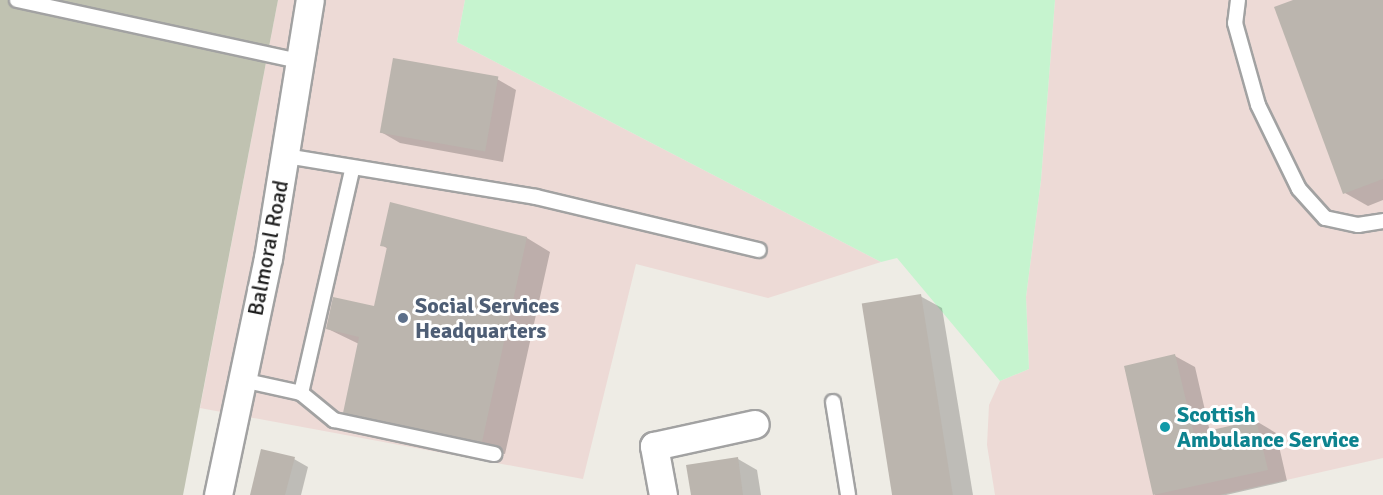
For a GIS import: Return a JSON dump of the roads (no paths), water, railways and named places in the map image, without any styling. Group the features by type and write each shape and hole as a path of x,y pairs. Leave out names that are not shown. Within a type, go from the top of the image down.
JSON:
{"street":[{"name":"Balmoral Road","path":"218,495 286,156 309,0"},
{"path":"663,495 654,446 755,424"}],"lane":[{"path":"17,0 300,61"},
{"path":"1238,0 1235,22 1258,105 1299,189 1325,218 1359,225 1383,221"},
{"path":"286,156 352,170 536,197 759,250"},
{"path":"301,393 352,170"},
{"path":"242,380 301,393 334,420 494,454"},
{"path":"833,402 848,495"}],"place":[{"name":"Social Services Headquarters","path":"403,318"},
{"name":"Scottish Ambulance Service","path":"1165,427"}]}
